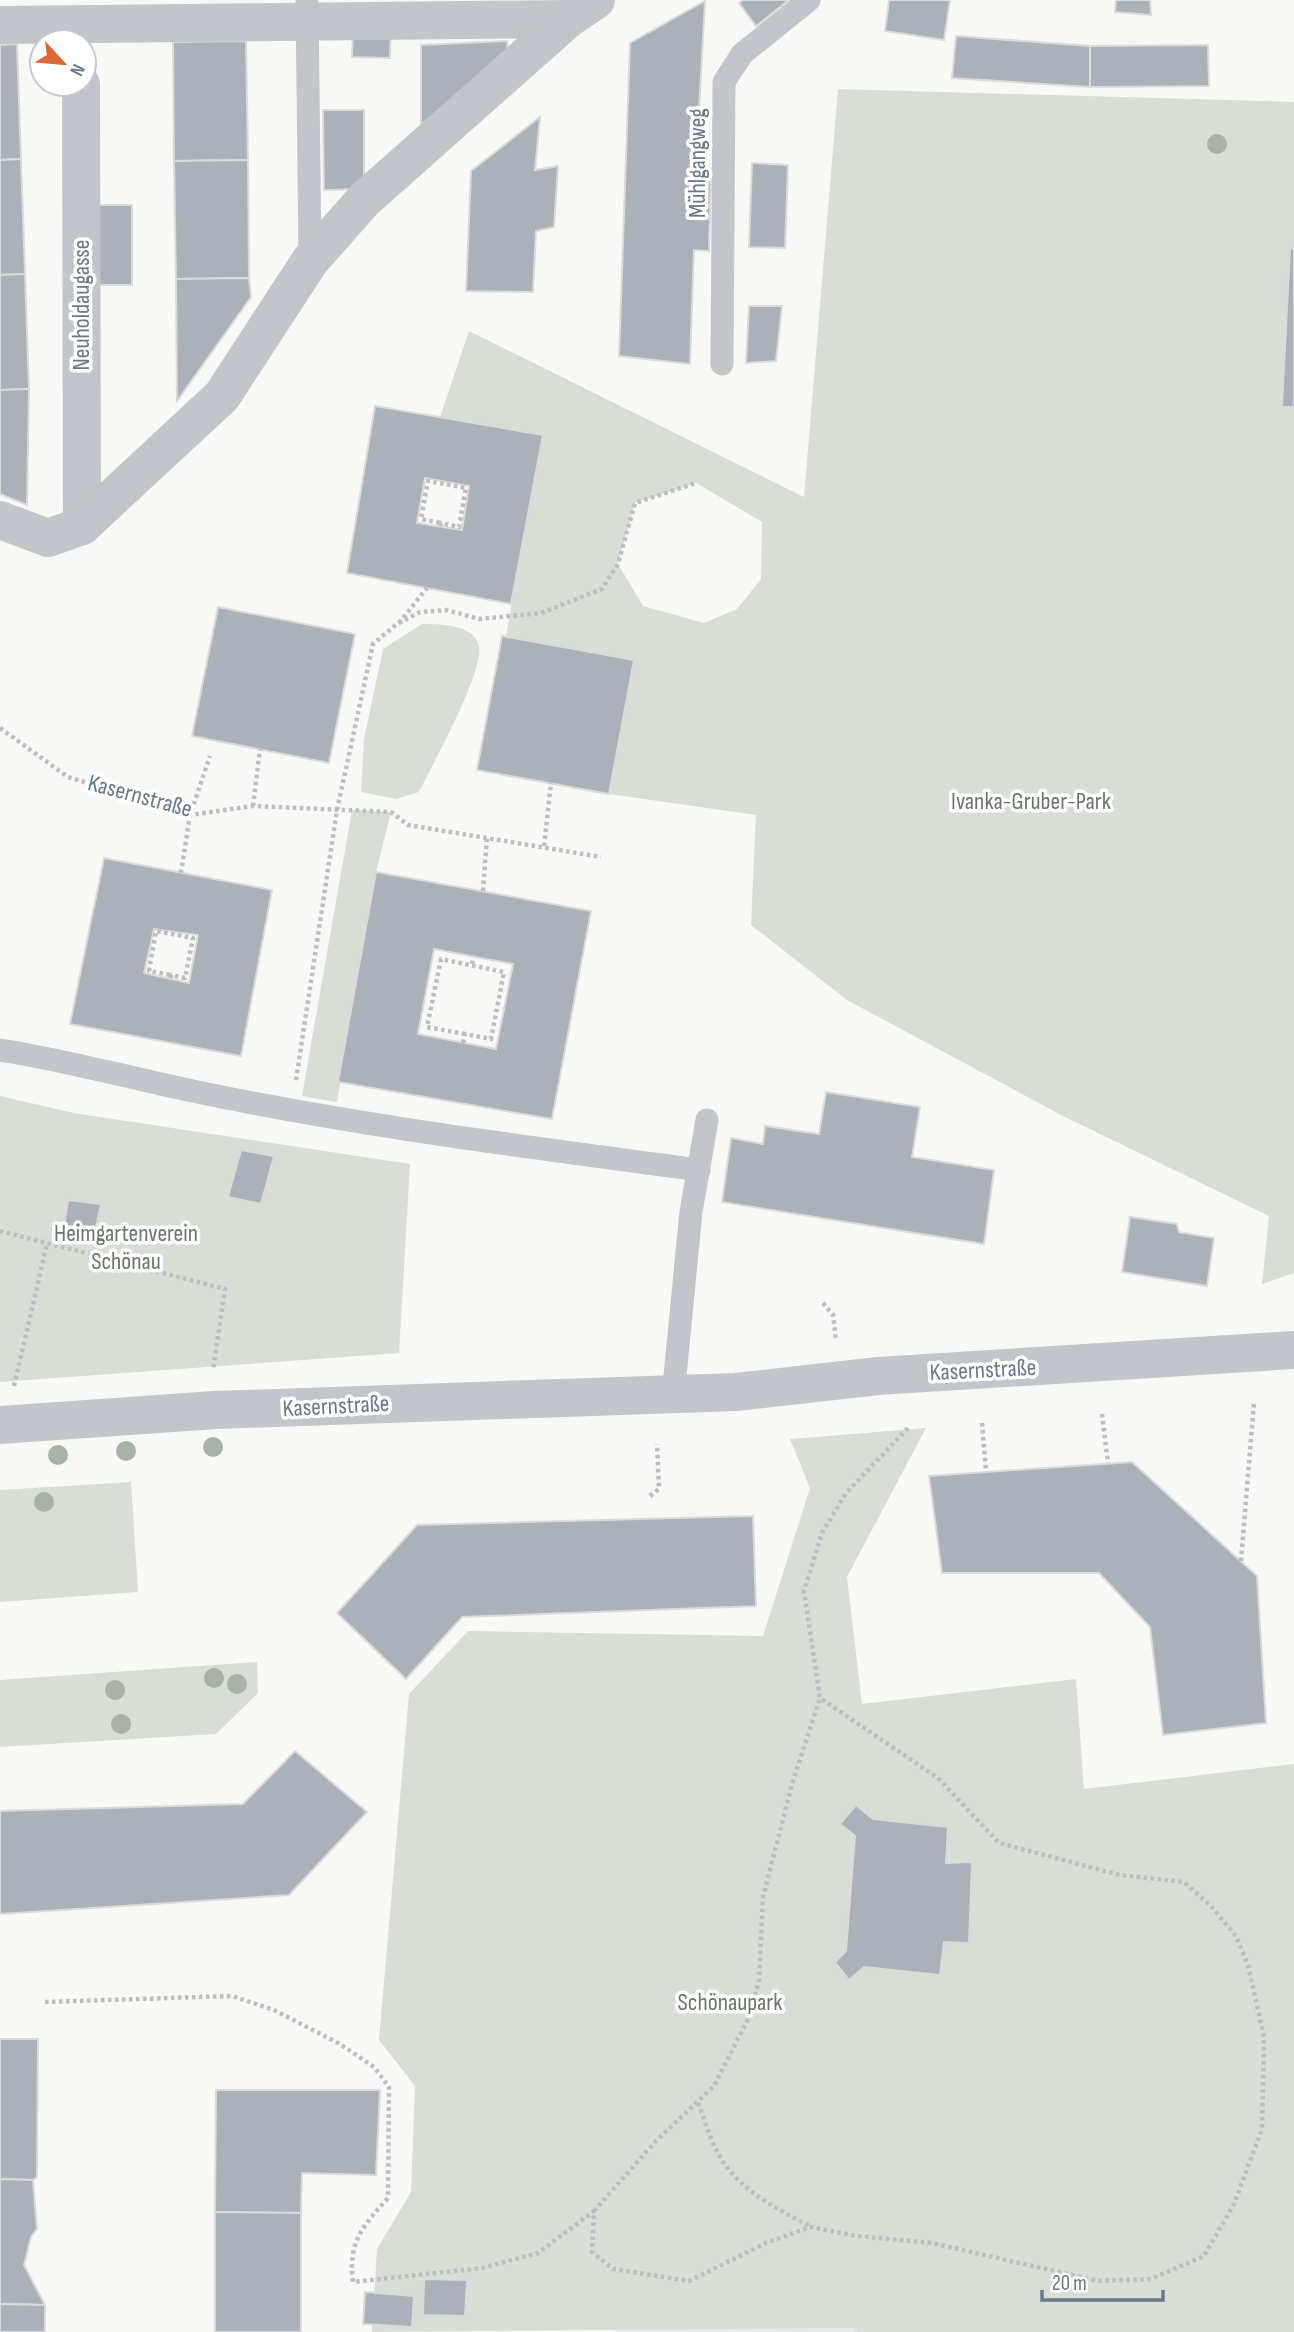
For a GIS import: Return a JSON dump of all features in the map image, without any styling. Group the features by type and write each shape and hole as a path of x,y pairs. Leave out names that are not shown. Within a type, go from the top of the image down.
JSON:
{"street":[{"path":"0,25 307,10 582,9"},
{"path":"0,520 48,538 82,526 222,396 310,261 364,200 582,9"},
{"name":"Neuholdaugasse","path":"81,98 82,526"},
{"name":"Kasernstraße","path":"0,1425 215,1410 673,1396 736,1392 878,1376 1294,1350"}],"lane":[{"name":"Mühlgangweg","path":"722,364 724,82 742,54 809,0"},
{"path":"307,10 310,261"},
{"path":"0,1050 52,1058 213,1095 445,1135 699,1170"},
{"path":"673,1396 691,1212 708,1120"}],"path":[{"path":"428,481 466,488 459,527 440,525 421,519 428,481"},
{"path":"397,624 421,612 447,610 479,619 541,613 602,589 618,564 635,503 696,483"},
{"path":"291,1108 337,810 373,644 397,624 427,589"},
{"name":"Kasernstraße","path":"0,728 68,777 190,815 253,806 391,812 408,825 601,857"},
{"path":"253,806 261,749"},
{"path":"181,873 190,815 210,756"},
{"path":"544,846 551,783"},
{"path":"483,891 487,837"},
{"path":"156,931 172,932 192,938 185,978 149,971 156,931"},
{"path":"472,964 474,957"},
{"path":"441,959 504,972 491,1040 465,1034 427,1027 441,959"},
{"path":"463,1043 465,1034"},
{"path":"0,1231 225,1289 213,1366"},
{"path":"14,1381 47,1244"},
{"path":"823,1303 833,1315 836,1343 830,1350"},
{"path":"1241,1561 1254,1402"},
{"path":"1102,1414 1108,1464"},
{"path":"982,1423 986,1471"},
{"path":"45,2002 232,1996 274,2010 340,2044 374,2067 389,2087 388,2198 362,2227 350,2257 353,2282 482,2268 538,2253 594,2211 654,2142 714,2087 729,2062 760,1981 763,1897 792,1784 820,1699 804,1591 822,1534 846,1493 909,1427"},
{"path":"650,1496 659,1489 657,1444"},
{"path":"698,2103 719,2156 745,2186 772,2207 810,2227 858,2236 932,2243 1098,2281 1151,2279 1204,2256 1234,2204 1262,2129 1264,2037 1248,1965 1236,1936 1212,1906 1184,1882 1120,1875 999,1843 938,1778 820,1699"},
{"path":"594,2211 592,2252 613,2269 689,2281 766,2243 810,2227"}],"shaded area":[{"path":"855,2328 857,2332 613,2332 622,2329"}],"green space":[{"name":"Ivanka-Gruber-Park","path":"838,89 1294,102 1294,1273 1262,1284 1269,1216 1063,1116 847,1000 751,925 756,815 609,794 634,660 506,636 543,435 440,417 469,331 804,497","holes":["696,483 762,522 761,579 737,609 704,623 643,606 618,564 635,503"]},
{"path":"422,624 463,629 476,639 479,646 474,676 456,719 419,792 396,799 361,792 364,739 383,649"},
{"path":"352,810 391,812 376,872 337,1102 302,1096"},
{"name":"Heimgartenverein Schönau","path":"0,1096 74,1113 410,1164 399,1353 0,1382"},
{"name":"Schönaupark","path":"926,1428 847,1577 862,1704 1076,1679 1084,1789 1294,1764 1294,2332 857,2332 854,2328 372,2332 377,2249 411,2192 415,2086 379,2040 409,1694 468,1631 763,1636 810,1488 790,1439"},
{"path":"131,1482 138,1592 0,1602 0,1490"},
{"path":"257,1662 258,1693 216,1734 0,1747 0,1680"}],"building":[{"path":"743,0 789,0 756,26 739,3"},
{"path":"889,0 950,0 944,40 885,31"},
{"path":"1116,0 1150,0 1151,15 1115,12"},
{"path":"705,1 696,166 711,169 709,251 694,250 690,364 619,356 630,43"},
{"path":"353,27 391,28 390,58 352,57"},
{"path":"956,36 1090,46 1090,87 952,78"},
{"path":"246,41 248,160 174,161 173,42"},
{"path":"507,41 509,62 421,124 421,45"},
{"path":"17,44 21,159 0,160 0,45"},
{"path":"1208,45 1209,86 1090,87 1090,46"},
{"path":"323,110 364,110 364,189 324,190"},
{"path":"540,117 535,170 558,166 554,227 536,231 533,292 466,291 471,171"},
{"path":"21,159 25,274 0,275 0,160"},
{"path":"248,160 249,278 176,279 174,161"},
{"path":"752,163 788,165 785,248 749,247"},
{"path":"95,205 132,205 132,285 95,285"},
{"path":"1290,248 1294,249 1294,407 1282,407"},
{"path":"25,274 29,389 0,390 0,275"},
{"path":"249,278 251,297 177,401 176,279"},
{"path":"749,306 782,306 776,361 746,363"},
{"path":"29,389 27,505 0,494 0,390"},
{"path":"375,406 543,435 511,604 347,573","holes":["425,478 469,486 462,530 417,523"]},
{"path":"218,607 355,634 329,763 192,736"},
{"path":"502,636 634,660 609,794 477,770"},
{"path":"104,858 272,890 241,1056 70,1024","holes":["154,929 198,935 189,983 144,973"]},
{"path":"376,872 591,911 552,1119 338,1082","holes":["434,949 513,964 496,1049 418,1034"]},
{"path":"826,1092 920,1107 912,1157 994,1170 984,1244 722,1202 731,1138 763,1144 765,1126 819,1134"},
{"path":"241,1150 274,1156 261,1204 228,1197"},
{"path":"68,1200 101,1204 94,1237 63,1233"},
{"path":"1130,1217 1177,1224 1179,1232 1214,1238 1207,1286 1122,1272"},
{"path":"1132,1462 1257,1576 1266,1723 1163,1735 1150,1627 1099,1573 942,1573 929,1476"},
{"path":"753,1516 756,1606 462,1617 406,1679 337,1613 417,1525"},
{"path":"295,1751 367,1812 289,1895 0,1914 0,1811 243,1804"},
{"path":"856,1805 873,1819 948,1827 946,1863 972,1862 969,1943 944,1942 940,1975 864,1967 849,1980 835,1962 846,1951 855,1836 840,1824"},
{"path":"0,2039 38,2039 37,2177 33,2180 0,2179"},
{"path":"216,2090 380,2090 376,2175 302,2173 301,2213 215,2212"},
{"path":"0,2179 33,2180 37,2229 31,2237 24,2265 45,2305 0,2304"},
{"path":"215,2212 301,2213 301,2332 215,2332"},
{"path":"424,2279 467,2280 465,2316 423,2315"},
{"path":"365,2292 414,2296 412,2327 363,2324"},
{"path":"0,2304 45,2305 45,2332 0,2332"}]}
